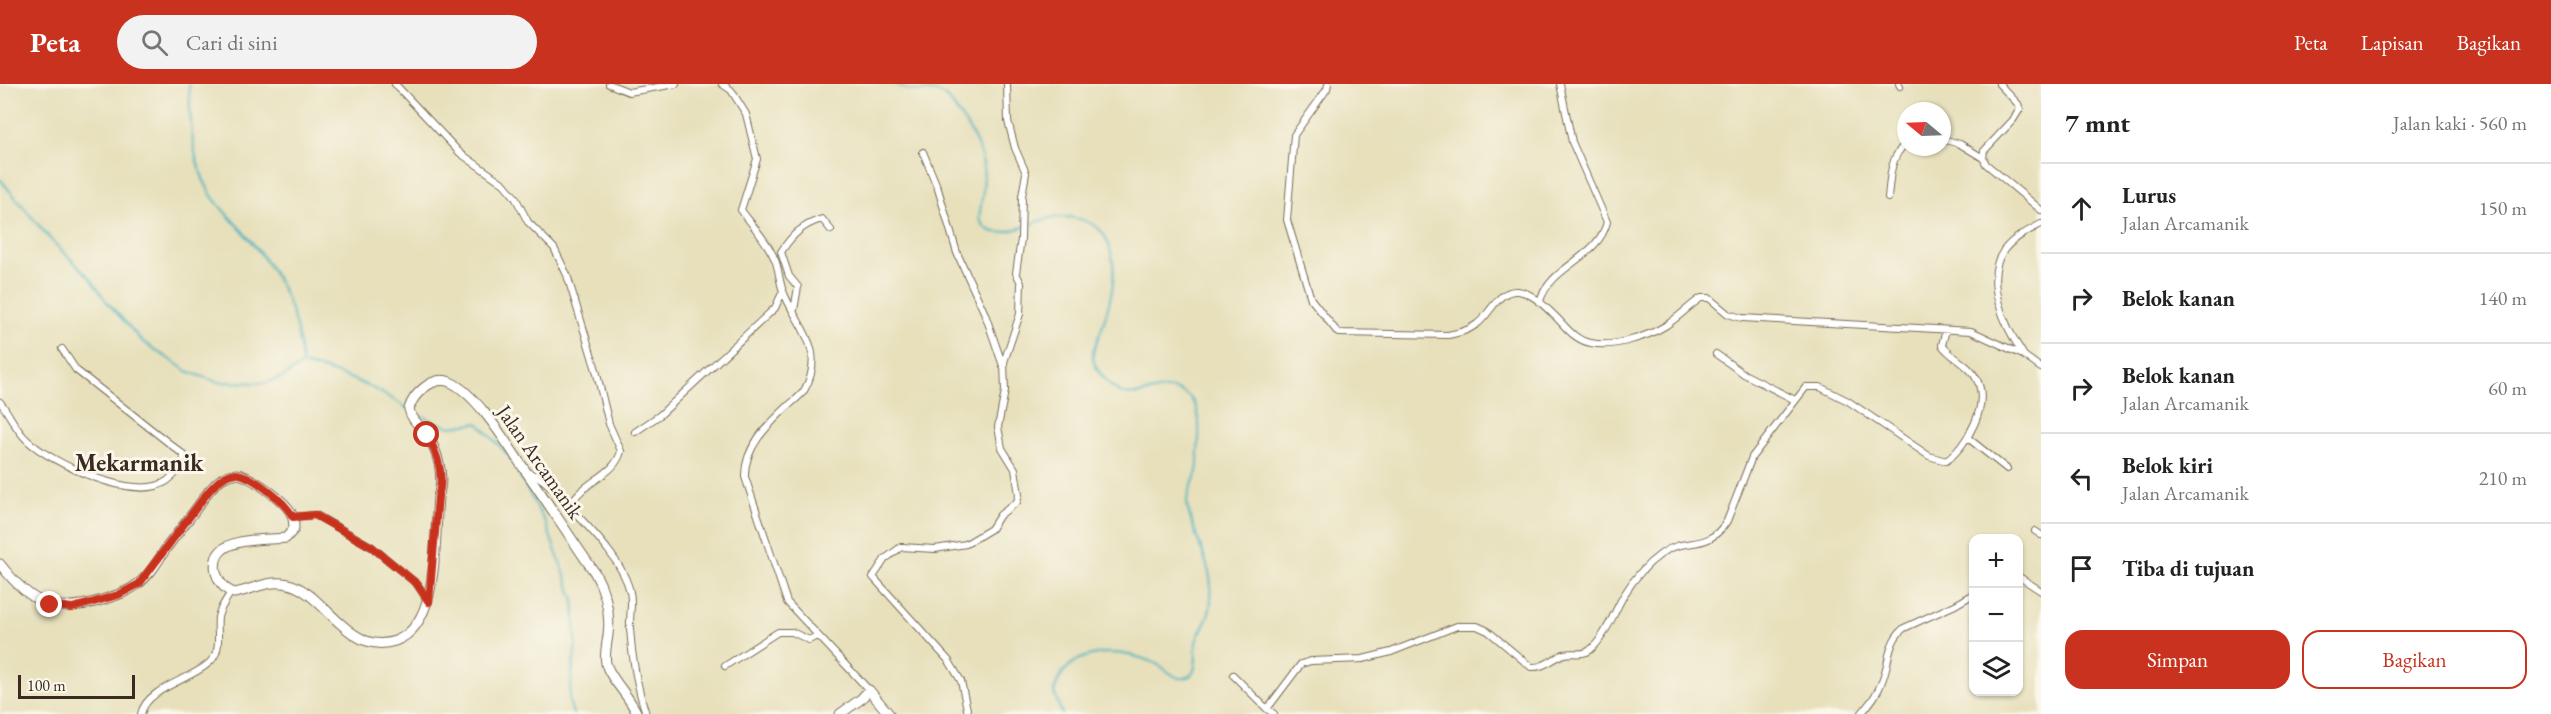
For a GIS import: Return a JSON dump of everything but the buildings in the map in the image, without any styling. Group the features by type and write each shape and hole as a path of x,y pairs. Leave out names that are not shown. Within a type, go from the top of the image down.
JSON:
{"street":[{"path":"395,84 460,153 504,184 515,197 528,222 554,248 567,275 596,370 609,424 621,451 619,459 612,467 583,489 568,506"},
{"path":"609,84 628,92 676,84"},
{"path":"722,84 731,90 746,114 757,159 741,210 775,259 783,291 805,328 812,352 812,370 805,390 760,435 748,452 744,467 745,477 788,602 817,636 841,657 889,714"},
{"path":"968,714 961,681 948,661 873,577 885,559 901,547 935,549 966,544 978,539 991,530 1000,515 1017,502 1019,485 1015,469 1002,448 998,427 1005,391 1005,358 1020,314 1020,283 1016,273 1026,173 1008,121 1007,84"},
{"path":"1328,84 1327,89 1294,135 1287,220 1311,299 1338,333 1448,335 1463,332 1478,323 1508,291 1520,291 1540,301 1574,335 1590,344 1614,343 1641,336 1665,326 1701,298 1709,298 1728,314 1742,318 1971,331 2023,355 2041,368"},
{"path":"1540,301 1547,284 1555,274 1591,248 1604,232 1607,222 1572,142 1560,84"},
{"path":"1983,158 1984,152 2020,109 1999,84"},
{"path":"1951,142 1960,144 1983,158 1986,164 2041,210"},
{"path":"923,152 938,189 957,254 986,314 998,357 1006,372"},
{"path":"1888,198 1897,153"},
{"path":"794,310 798,287 789,276 781,252 791,237 805,225 822,219 831,230"},
{"path":"2023,355 2011,336 2004,318 1995,277 1997,262 2008,246 2023,233 2041,224"},
{"path":"635,432 660,415 775,308 783,291"},
{"path":"1267,709 1301,664 1311,661 1363,658 1391,652 1457,626 1477,626 1488,631 1531,667 1547,664 1564,654 1585,653 1597,642 1636,578 1661,553 1675,546 1706,542 1721,531 1752,457 1806,387 1820,387 1871,415 1929,456 1946,461 1968,438 1979,407 1980,390 1976,378 1942,345 1946,330"},
{"path":"0,402 27,441 80,472 101,480 140,486 160,484 169,479 182,464 184,455 76,370 62,349"},
{"path":"1716,354 1744,374 1795,400"},
{"name":"Jalan Arcamanik","path":"231,592 274,583 290,584 305,592 355,636 365,641 377,644 391,642 409,634 416,627 429,602 438,497 442,487 436,454 427,435 409,413 414,397 435,382 445,380 454,384 492,422 603,587 609,619 605,652 606,666 630,698 637,714"},
{"path":"1968,438 2007,469"},
{"path":"527,473 539,477 604,545 628,585 631,600 631,642 646,714"},
{"path":"0,564 18,586 36,599 60,608 72,608 118,595 139,584 208,492 227,475 246,476 285,505 293,517 294,530 290,537 240,541 230,544 222,551 216,563 217,575 224,587 231,592 219,614 218,648 213,659 204,667 154,695 144,705 141,714"},
{"path":"293,517 315,515 372,547 417,584 429,602"},
{"path":"2023,579 2041,591"},
{"path":"1861,714 1880,687 1891,644 1897,634 1904,628 1969,597"},
{"path":"725,666 778,632 792,632 809,640 817,636"},
{"path":"1233,675 1274,714"},
{"path":"840,714 861,699 869,690"}],"waterway":[{"path":"189,84 195,153 203,179 216,202 257,248 277,278 296,326 302,364"},
{"path":"895,84 907,90 942,94 968,127 983,163 979,218 985,227 993,232 1012,231 1042,220 1065,217 1080,219 1100,230 1109,247 1114,271 1108,307 1093,351 1096,366 1112,386 1126,394 1166,389 1183,392 1195,405 1198,414 1198,466 1187,500 1190,517 1208,570 1211,583 1211,604 1196,643 1194,671 1188,677 1179,678 1156,663 1138,657 1124,654 1094,654 1069,666 1060,677 1054,692 1062,714"},
{"path":"0,179 51,240 91,279 107,302 142,341 187,371 217,382 265,383 283,377 302,364 356,381 407,408"},
{"path":"414,413 450,427 478,423 509,456 545,522 574,600 576,643 569,701 573,714"}],"district":[{"name":"Mekarmanik","path":"139,463"}],"route":[{"path":"50,605 72,608 118,595 139,584 208,492 227,475 235,474 246,476 273,495 285,505 293,517 315,515 372,547 417,584 424,598 429,602 438,497 442,487 436,454 427,435"}]}
